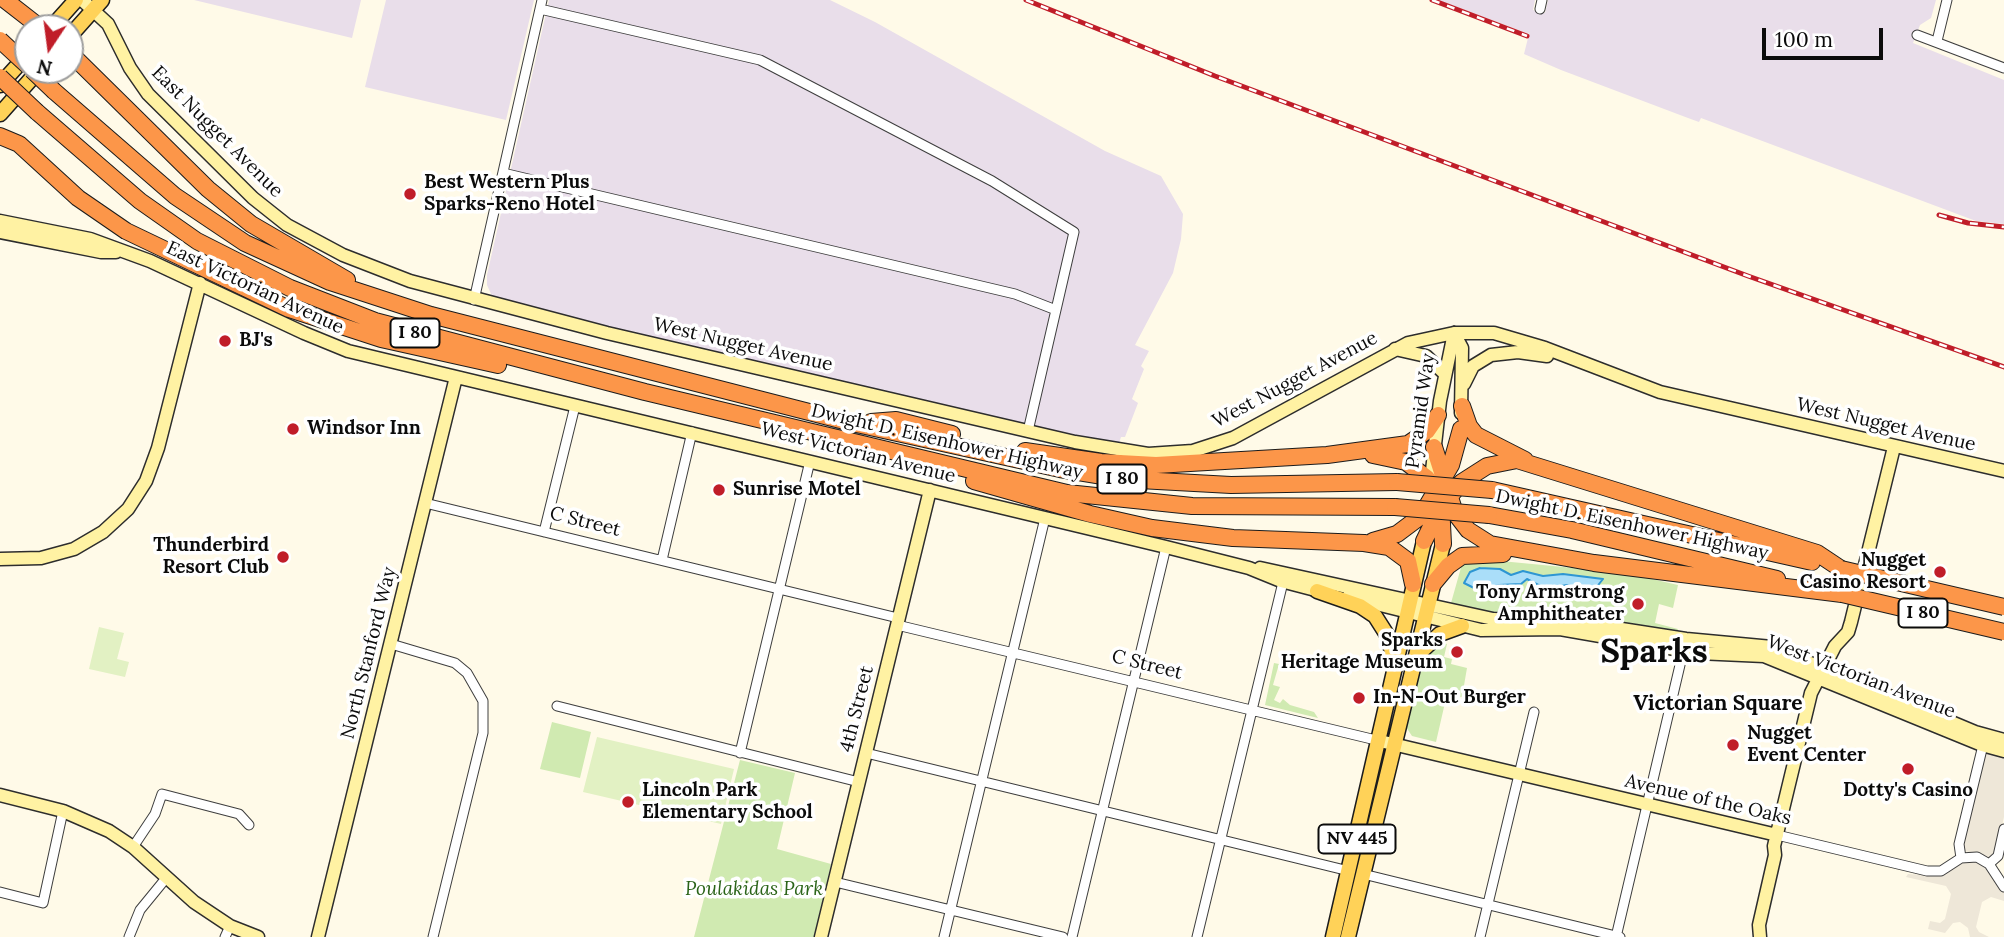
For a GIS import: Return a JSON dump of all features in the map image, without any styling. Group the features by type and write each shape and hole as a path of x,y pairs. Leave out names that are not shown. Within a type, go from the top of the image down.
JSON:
{"highway":[{"path":"5,0 23,14"},
{"name":"Dwight D. Eisenhower Highway","path":"0,40 14,63"},
{"path":"84,67 186,169 251,224 379,300"},
{"name":"Dwight D. Eisenhower Highway","path":"25,84 37,112 148,207 197,241 272,280 375,321 645,392 1067,492 1122,501 1192,506 1395,507 1489,515 1572,530 2004,632"},
{"name":"Dwight D. Eisenhower Highway","path":"41,84 54,91 166,188 245,243 310,274 379,300 852,423 1060,469 1122,479 1231,485 1398,482 1492,490 2004,607"},
{"path":"0,136 19,144 78,198 126,231 289,309 381,339 597,387 645,392"},
{"path":"1462,406 1469,426 1476,435 1528,462 1817,554 1841,569"},
{"path":"852,423 896,420 1028,452 1121,463 1186,465 1328,455 1408,444 1427,431 1438,415"},
{"path":"1424,541 1455,455 1461,429"},
{"path":"1434,447 1441,496 1443,544"},
{"path":"895,453 951,475 1132,524 1233,538 1364,543 1389,547 1402,553 1410,567 1410,599"},
{"path":"1328,455 1392,457 1414,467 1462,524 1478,538 1496,547 1783,589 1842,594"},
{"path":"1364,543 1397,534 1413,523 1441,496 1487,466 1506,460 1528,462"},
{"path":"1433,584 1448,566 1462,556 1535,554"}],"main road":[{"path":"64,14 76,0"},
{"path":"0,114 15,84"},
{"name":"NV 445","path":"1387,743 1395,673 1424,541"},
{"name":"NV 445","path":"1348,937 1356,873 1387,743 1415,657 1443,544"},
{"path":"1317,591 1360,606 1375,616 1389,638 1395,673"},
{"path":"1415,657 1440,634 1462,626"},
{"name":"NV 445","path":"1333,937 1356,873"}],"street":[{"path":"1937,41 1947,0"},
{"name":"East Nugget Avenue","path":"92,3 108,24 130,68 148,94 274,217 313,240 371,267 474,300"},
{"path":"474,300 541,4 760,60 992,181 1074,232 1028,431"},
{"path":"1917,35 2004,68"},
{"path":"503,173 993,289 1056,310"},
{"name":"East Victorian Avenue","path":"0,221 90,239 200,284 336,347 456,377"},
{"name":"East Victorian Avenue","path":"0,232 101,252 120,251"},
{"path":"0,559 41,558 74,549 103,532 128,509 146,481 158,448 200,284"},
{"name":"West Nugget Avenue","path":"474,300 1028,431 1118,451 1162,453 1200,449 1245,433 1394,349 1454,333 1494,333 1515,338 1671,395 2004,471"},
{"name":"Pyramid Way","path":"1434,447 1454,333"},
{"name":"Pyramid Way","path":"1454,333 1462,348 1464,385 1461,429"},
{"path":"1394,349 1426,356 1445,374"},
{"path":"1464,385 1478,361 1503,353 1533,353 1578,362"},
{"name":"West Victorian Avenue","path":"456,377 1285,577 1410,599 1462,626 1490,631 1569,630 1763,656 1821,673 2004,751"},
{"name":"North Stanford Way","path":"318,937 456,377"},
{"path":"544,532 575,406"},
{"path":"662,560 692,432"},
{"path":"1760,937 1759,925 1776,841 1811,693 1851,622 1894,447"},
{"path":"740,753 810,461"},
{"name":"4th Street","path":"821,937 930,490"},
{"name":"C Street","path":"425,503 780,589 1013,653 1387,743"},
{"path":"944,937 1045,518"},
{"path":"1072,937 1166,547"},
{"path":"1197,937 1285,577"},
{"name":"West Victorian Avenue","path":"1285,577 1317,591 1410,599"},
{"name":"West Victorian Avenue","path":"1427,610 1493,619 1570,621 1685,645"},
{"path":"391,644 455,663 467,673 483,701 483,733 433,937"},
{"path":"866,753 1618,937 1646,805 1685,645"},
{"path":"557,706 859,782"},
{"path":"1480,937 1534,712"},
{"name":"West Victorian Avenue","path":"1984,741 2004,740"},
{"path":"1984,741 1959,844 1961,858 1977,857 1989,864 2004,887"},
{"name":"Avenue of the Oaks","path":"1387,743 1646,805 1776,841 1927,872 1944,869 1961,858"},
{"path":"133,847 155,814 162,794 239,814 249,825"},
{"path":"0,795 63,811 98,825 133,847 228,932 258,937"},
{"path":"0,892 43,903 63,811"},
{"path":"1989,864 1998,856 2004,829"},
{"path":"1754,937 1754,915 1768,853 1776,841"},
{"path":"129,937 140,910 167,877"},
{"path":"835,882 1063,937"}],"shaded area":[{"path":"194,0 361,0 352,38"},
{"path":"386,0 534,0 506,120 365,87"},
{"path":"549,0 830,0 875,22 1105,151 1161,176 1183,214 1181,239 1173,273 1135,345 1149,351 1141,366 1144,369 1132,399 1138,403 1125,437 1121,437 1119,443 1071,434 633,333 492,296 487,285 487,275"},
{"path":"1438,0 1535,0 1533,10 1545,13 1548,0 1936,0 1931,18 1920,25 1913,43 2004,80 2004,224 1976,221 1701,118 1699,122 1561,70 1524,54 1529,34"},
{"path":"1986,752 2004,754 2004,817 1995,854 1990,858 1965,851 1962,846"},
{"path":"1975,861 1987,868 2004,893 2004,901 1991,897 1982,902 1976,927 1979,932 1989,937 1970,937 1968,928 1960,922 1953,923 1945,933 1928,929 1930,921 1940,923 1945,919 1951,894 1946,886 1906,877 1908,874 1940,876 1963,862"}],"green space":[{"path":"1480,559 1626,573 1678,585 1673,608 1659,604 1655,623 1678,629 1677,633 1554,613 1486,612 1451,603 1462,564"},
{"path":"99,627 124,633 117,659 129,662 125,677 89,669"},
{"path":"1437,641 1447,644 1444,657 1452,659 1451,664 1467,668 1462,697 1447,694 1436,742 1412,736 1406,727 1422,661"},
{"path":"1274,663 1279,664 1273,685 1280,687 1274,700 1280,703 1283,699 1290,705 1314,712 1318,718 1265,705"},
{"path":"552,722 591,732 580,778 540,769"},
{"path":"597,737 734,769 721,824 583,792"},
{"name":"Poulakidas Park","path":"740,760 795,773 777,849 831,864 814,937 694,937"}],"water":[{"path":"1480,568 1500,569 1511,575 1523,571 1543,576 1563,574 1603,579 1595,589 1581,590 1567,585 1546,589 1527,579 1521,584 1499,585 1488,590 1479,584 1476,589 1464,583 1470,572"}],"railway":[{"path":"1026,0 1215,76 1748,276 2004,367"},
{"path":"1432,0 1527,36"},
{"path":"1939,215 1968,223 2004,227"}],"place":[{"name":"Best Western Plus Sparks-Reno Hotel","path":"410,194"},
{"name":"BJ's","path":"225,341"},
{"name":"Windsor Inn","path":"293,429"},
{"name":"Sunrise Motel","path":"719,490"},
{"name":"Thunderbird Resort Club","path":"283,557"},
{"name":"Nugget Casino Resort","path":"1940,572"},
{"name":"Tony Armstrong Amphitheater","path":"1638,604"},
{"name":"Sparks Heritage Museum","path":"1457,652"},
{"name":"In-N-Out Burger","path":"1359,698"},
{"name":"Nugget Event Center","path":"1733,745"},
{"name":"Dotty's Casino","path":"1908,769"},
{"name":"Lincoln Park Elementary School","path":"628,802"}],"district":[{"name":"Sparks","path":"1654,653"},
{"name":"Victorian Square","path":"1718,704"}]}
